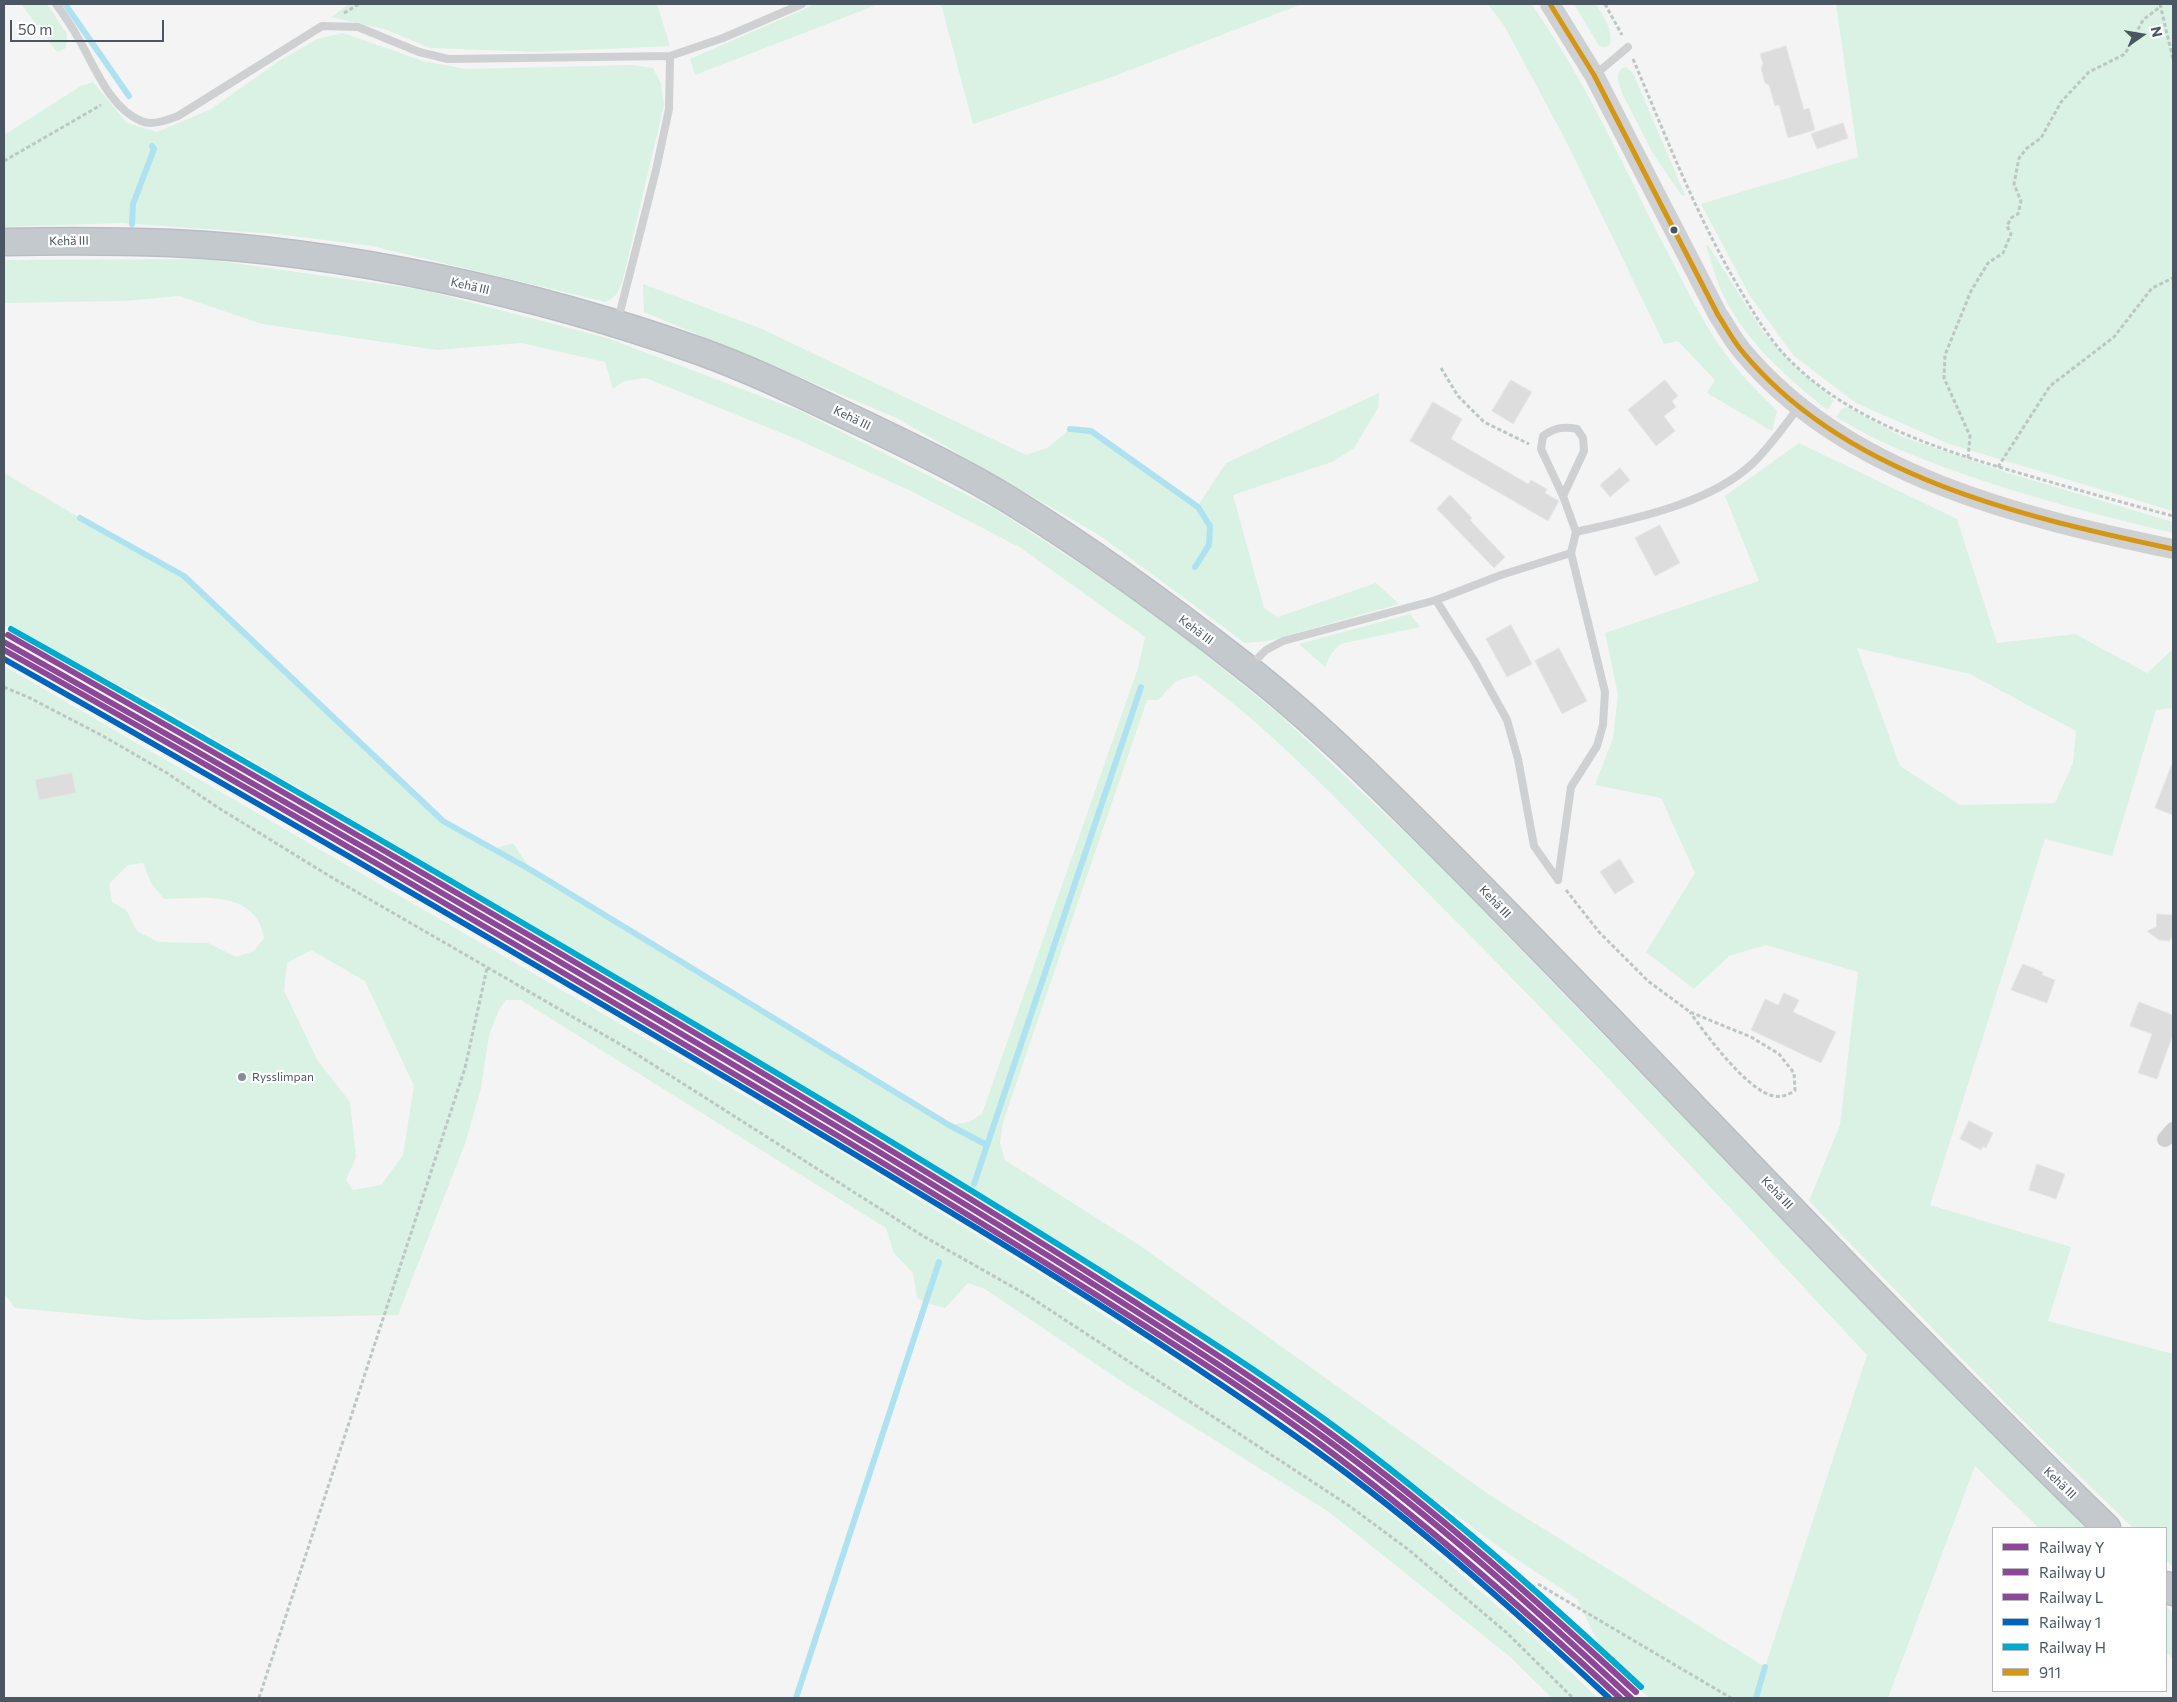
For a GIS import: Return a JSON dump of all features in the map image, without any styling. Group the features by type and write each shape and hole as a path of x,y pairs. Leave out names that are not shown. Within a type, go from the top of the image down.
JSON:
{"highway":[{"name":"Kehä III","path":"4,242 88,241 178,244 286,254 359,264 459,283 616,325 699,351 774,381 934,457 1010,501 1128,579 1247,668 1360,765 1572,980 1984,1408 2106,1527"}],"street":[{"path":"1550,4 1594,76 1718,315 1743,352 1773,384 1800,407 1878,459 1922,479 1983,500 2100,534 2173,549"}],"lane":[{"path":"56,4 76,34 113,98 124,109 142,121 161,122 178,116 322,26 358,27 419,52 448,59 670,56 723,38 802,4"},
{"path":"1594,76 1628,47"},
{"path":"616,325 656,170 669,109 670,56"},
{"path":"1576,532 1642,517 1719,489 1753,463 1800,407"},
{"path":"1558,880 1572,787 1597,746 1603,725 1605,692 1571,553 1576,532 1564,496 1541,450 1543,436 1551,430 1566,426 1577,429 1583,438 1584,451 1564,496"},
{"path":"1247,668 1266,650 1283,641 1436,600 1501,575 1571,553"},
{"path":"1436,600 1475,662 1507,720 1518,759 1534,846 1558,880"}],"path":[{"path":"1605,4 1628,47 1699,217 1754,314 1781,350 1812,381 1859,412 1912,437 1968,458 2173,516"},
{"path":"1968,458 1970,436 1944,378 1945,355 1972,291 1988,263 2003,253 2011,234 2007,226 2011,218 2018,214 2021,201 2014,184 2019,158 2027,148 2041,138 2061,102 2089,72 2125,54 2143,20 2160,5 2173,59"},
{"path":"4,161 113,98"},
{"path":"1998,467 2050,386 2114,336 2152,288 2173,278"},
{"path":"1441,368 1458,396 1484,422 1541,450"},
{"path":"4,687 30,698 167,773 217,807 331,877 622,1045 923,1236 1027,1295 1348,1505 1409,1550 1507,1632 1573,1698"},
{"path":"1558,880 1599,932 1648,981 1690,1012 1751,1037 1779,1054 1794,1073 1795,1090 1789,1095 1780,1097 1772,1096 1759,1090 1714,1046 1690,1012"},
{"path":"259,1698 465,1068 487,968"},
{"path":"1538,1584 1731,1698"}],"green space":[{"path":"21,4 47,4 67,34 66,48 57,52"},
{"path":"349,4 657,4 670,46 538,52 430,48 387,30 331,17"},
{"path":"816,4 879,4 695,75 690,59"},
{"path":"941,4 1302,4 1112,77 973,124"},
{"path":"1488,4 1531,4 1551,33 1587,94 1682,281 1705,322 1736,368 1777,411 1772,431 1707,393 1715,380 1678,341 1664,344 1566,141 1505,27"},
{"path":"1574,4 1596,4 1609,28 1610,44 1606,47 1599,46"},
{"path":"1836,4 2173,4 2173,511 1949,444 1856,403 1794,356 1750,296 1701,204 1858,157"},
{"path":"343,33 423,61 466,69 632,65 653,68 661,84 664,105 622,283 616,295 606,302 372,246 277,234 121,223 4,227 4,135 81,86 93,82 127,123 157,132 211,109 279,61 317,39"},
{"path":"1626,67 1633,73 1685,195 1682,196 1652,152 1622,93 1618,74 1622,68"},
{"path":"1708,245 1763,332 1795,367 1830,395 1834,401 1827,410 1783,372 1744,330 1721,291 1706,246"},
{"path":"205,259 424,290 607,338 800,411 995,509 1148,608 1279,714 1434,860 1956,1399 2086,1527 2038,1527 1975,1466 1888,1698 1649,1698 1604,1655 1577,1599 1510,1555 1280,1385 583,955 159,706 4,625 4,473 184,576 357,742 443,821 493,849 513,843 531,870 950,1125 969,1122 982,1114 1138,668 1145,637 1021,548 909,490 796,439 646,378 624,381 613,389 605,362 521,343 437,350 262,324 179,296 124,301 4,303 4,260","holes":["1196,675 1258,725 1318,780 1541,1008 1867,1355 1765,1667 1491,1496 1142,1247 1005,1160 1000,1143 1003,1122 1147,700 1158,700 1176,681"]},
{"path":"643,284 762,329 1026,455 1047,448 1070,429 1091,431 1197,507 1226,463 1379,393 1378,408 1354,448 1332,462 1233,495 1264,608 1278,617 1376,583 1399,604 1268,641 1245,643 1099,535 897,418 644,312"},
{"path":"1847,407 1903,437 2005,472 2173,522 2173,533 2024,494 1951,470 1874,438 1836,417 1842,409"},
{"path":"1799,443 1957,519 1997,643 2075,634 2147,673 2173,649 2173,708 2156,710 2112,856 2045,839 1930,1205 2071,1247 2048,1321 2173,1354 2173,1567 2167,1561 2167,1527 2132,1527 2008,1406 1809,1201 1840,1125 1858,972 1766,945 1729,956 1694,989 1646,952 1695,873 1661,798 1595,785 1613,738 1618,694 1605,633 1759,581 1725,496","holes":["1857,648 1970,674 2076,731 2073,763 2055,803 1960,805 1900,766"]},
{"path":"1410,614 1420,627 1340,644 1331,654 1325,667 1299,644"},
{"path":"4,666 834,1148 1027,1266 1266,1419 1402,1523 1534,1638 1598,1698 1552,1698 1509,1656 1329,1512 1127,1385 985,1289 968,1283 945,1308 926,1303 917,1298 913,1273 894,1253 886,1228 521,1000 506,1000 499,1010 489,1035 481,1088 466,1141 398,1315 147,1320 15,1308 4,1293","holes":["143,863 151,883 164,899 210,898 239,904 250,911 259,922 264,938 254,951 236,957 208,943 158,942 137,931 126,910 112,902 109,884 128,865","311,950 365,981 414,1086 403,1155 381,1185 353,1190 346,1180 356,1157 350,1102 318,1061 284,991 287,963"]},
{"path":"2167,1607 2173,1613 2173,1659 2167,1653"}],"building":[{"path":"1786,46 1804,110 1809,108 1815,130 1788,138 1779,105 1775,106 1769,85 1765,83 1760,54"},
{"path":"1843,123 1848,138 1817,149 1811,134"},
{"path":"1511,380 1532,392 1513,424 1492,411"},
{"path":"1665,380 1678,396 1672,401 1676,407 1664,416 1675,431 1656,446 1628,410"},
{"path":"1433,402 1462,419 1451,439 1528,484 1531,480 1547,489 1545,493 1559,501 1548,521 1410,441"},
{"path":"1620,468 1630,480 1610,497 1600,485"},
{"path":"1450,495 1472,518 1470,520 1505,557 1494,568 1437,509"},
{"path":"1660,525 1680,563 1655,576 1635,538"},
{"path":"1511,625 1532,664 1507,677 1486,639"},
{"path":"1559,648 1587,701 1562,714 1535,661"},
{"path":"2173,765 2173,815 2155,808"},
{"path":"72,773 76,793 39,800 35,780"},
{"path":"1620,859 1634,882 1615,894 1600,872"},
{"path":"2157,914 2173,915 2173,939 2170,938 2170,941 2159,940 2147,931 2156,927"},
{"path":"2023,964 2043,972 2042,975 2055,980 2047,1003 2011,990"},
{"path":"1784,993 1799,1000 1793,1012 1836,1032 1821,1063 1751,1030 1765,999 1778,1005"},
{"path":"2139,1002 2173,1015 2173,1034 2157,1079 2138,1073 2152,1034 2130,1026"},
{"path":"1969,1121 1993,1133 1986,1148 1983,1146 1981,1150 1960,1139"},
{"path":"2037,1164 2065,1174 2056,1199 2029,1190"}],"waterway":[{"path":"65,4 129,96"},
{"path":"132,224 133,204 154,149 152,146"},
{"path":"1070,429 1091,431 1198,507 1210,526 1209,545 1195,567"},
{"path":"80,518 184,576 443,821 531,870 949,1125 987,1145"},
{"path":"974,1184 1141,687"},
{"path":"796,1698 939,1262"},
{"path":"1756,1698 1765,1667"}],"rail line":[{"name":"H","path":"11,629 381,840 748,1056 968,1189 1189,1327 1306,1406 1375,1457 1530,1586 1641,1687"},
{"name":"L","path":"8,635 193,740 744,1062 876,1141 1184,1333 1301,1412 1410,1494 1525,1591 1636,1692"},
{"name":"Y","path":"4,642 373,853 648,1014 959,1201 1180,1339 1297,1418 1405,1500 1520,1597 1631,1698"},
{"name":"U","path":"4,650 370,860 779,1101 1002,1236 1238,1386 1324,1447 1438,1537 1512,1600 1620,1698"},
{"name":"1","path":"4,659 646,1030 957,1216 1174,1353 1315,1450 1392,1508 1538,1633 1609,1698"}],"transit line":[{"name":"911","path":"1550,4 1594,75 1718,315 1741,350 1783,394 1831,430 1883,460 1939,485 1996,505 2056,522 2173,549"}],"place":[{"name":"Rysslimpan","path":"242,1077"}]}
